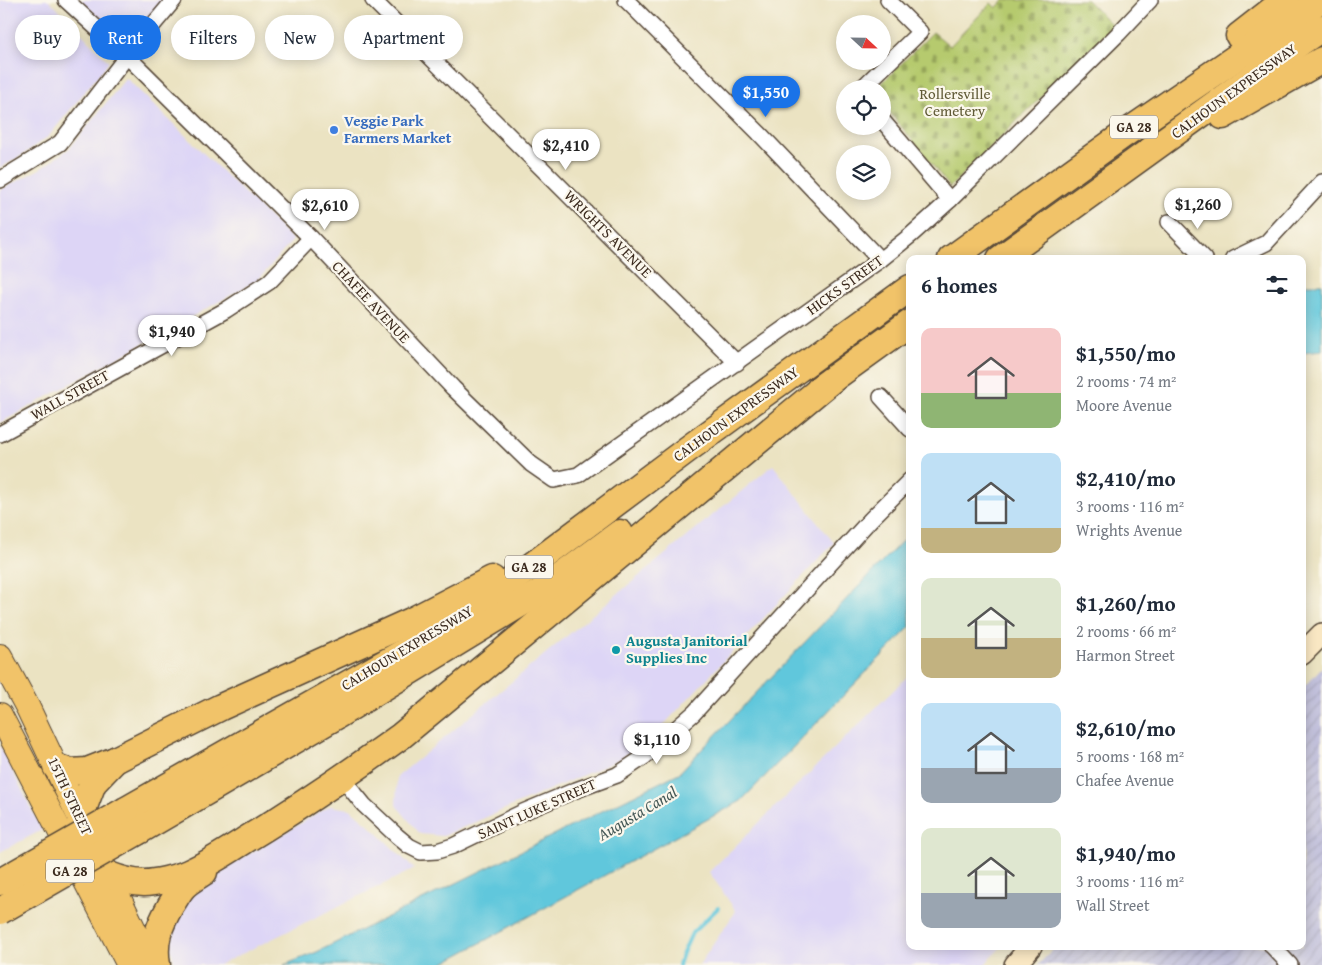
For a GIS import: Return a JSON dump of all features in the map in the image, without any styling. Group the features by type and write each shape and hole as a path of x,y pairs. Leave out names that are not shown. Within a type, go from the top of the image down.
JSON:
{"highway":[{"path":"996,226 1286,0"},
{"name":"CALHOUN EXPRESSWAY","path":"956,255 1123,135 1320,0"},
{"name":"CALHOUN EXPRESSWAY","path":"1006,255 1322,28"},
{"path":"1101,186 1322,60"},
{"name":"CALHOUN EXPRESSWAY","path":"0,911 132,820 455,623 692,446 906,291"},
{"name":"CALHOUN EXPRESSWAY","path":"0,882 132,820 346,710 540,592 906,326"},
{"path":"115,760 93,783 85,804 73,857 122,880 144,883 187,874 282,818 401,736 834,378"},
{"path":"56,767 70,772 87,771 115,760 221,707 411,621 477,587 578,530"},
{"path":"158,965 155,952 156,941 164,917 184,886 207,870 220,856"}],"main road":[{"path":"1306,650 1322,634"},
{"name":"15TH STREET","path":"0,656 28,708 151,965"},
{"name":"15TH STREET","path":"0,715 129,965"},
{"path":"1015,965 1028,950"}],"street":[{"name":"CHAFEE AVENUE","path":"66,0 90,22"},
{"path":"161,15 174,0"},
{"name":"WRIGHTS AVENUE","path":"373,0 737,363"},
{"path":"626,0 759,132 880,260"},
{"path":"870,80 920,32 888,0"},
{"name":"HICKS STREET","path":"578,475 880,260 911,235 950,200 1150,0"},
{"path":"0,180 60,143 124,60"},
{"name":"CHAFEE AVENUE","path":"131,60 310,238 453,388 531,464 554,480 578,475"},
{"path":"891,131 950,200"},
{"path":"1242,255 1266,243 1322,182"},
{"path":"1169,222 1201,255"},
{"name":"WALL STREET","path":"0,434 226,310 269,282 310,238"},
{"path":"881,397 906,425"},
{"name":"SAINT LUKE STREET","path":"342,778 364,805 396,836 421,852 437,851 453,846 523,812 617,775 644,756 694,713 906,484"},
{"path":"1276,950 1290,965"}],"shaded area":[{"path":"0,0 49,0 64,15 15,15 15,60 80,60 80,32 90,42 90,60 107,60 109,62 49,136 0,168"},
{"path":"80,0 165,0 153,15 95,15"},
{"path":"126,78 293,240 258,280 0,423 0,190 40,169 70,148"},
{"path":"773,465 834,543 657,732 620,759 443,836 420,834 396,805 397,777"},
{"path":"1322,667 1322,965 1038,965 1052,950 1306,950 1306,685"},
{"path":"906,678 906,950 998,950 984,965 699,965 736,911 709,872"},
{"path":"0,746 42,830 0,852"},
{"path":"330,806 350,809 414,869 219,965 176,965 170,948 175,924 183,903 202,882"}],"green space":[{"name":"Rollersville Cemetery","path":"1004,0 1087,0 1113,26 950,187 891,114 891,80 885,80 933,32 950,46 991,3 996,8"}],"water":[{"path":"1306,284 1322,284 1322,351 1306,353"},
{"name":"Augusta Canal","path":"906,537 906,631 741,801 440,965 284,965 317,952 679,773"}],"waterway":[{"path":"679,965 692,933 718,908"}],"place":[{"name":"Veggie Park Farmers Market","path":"334,130"},
{"name":"Augusta Janitorial Supplies Inc","path":"616,650"}]}
